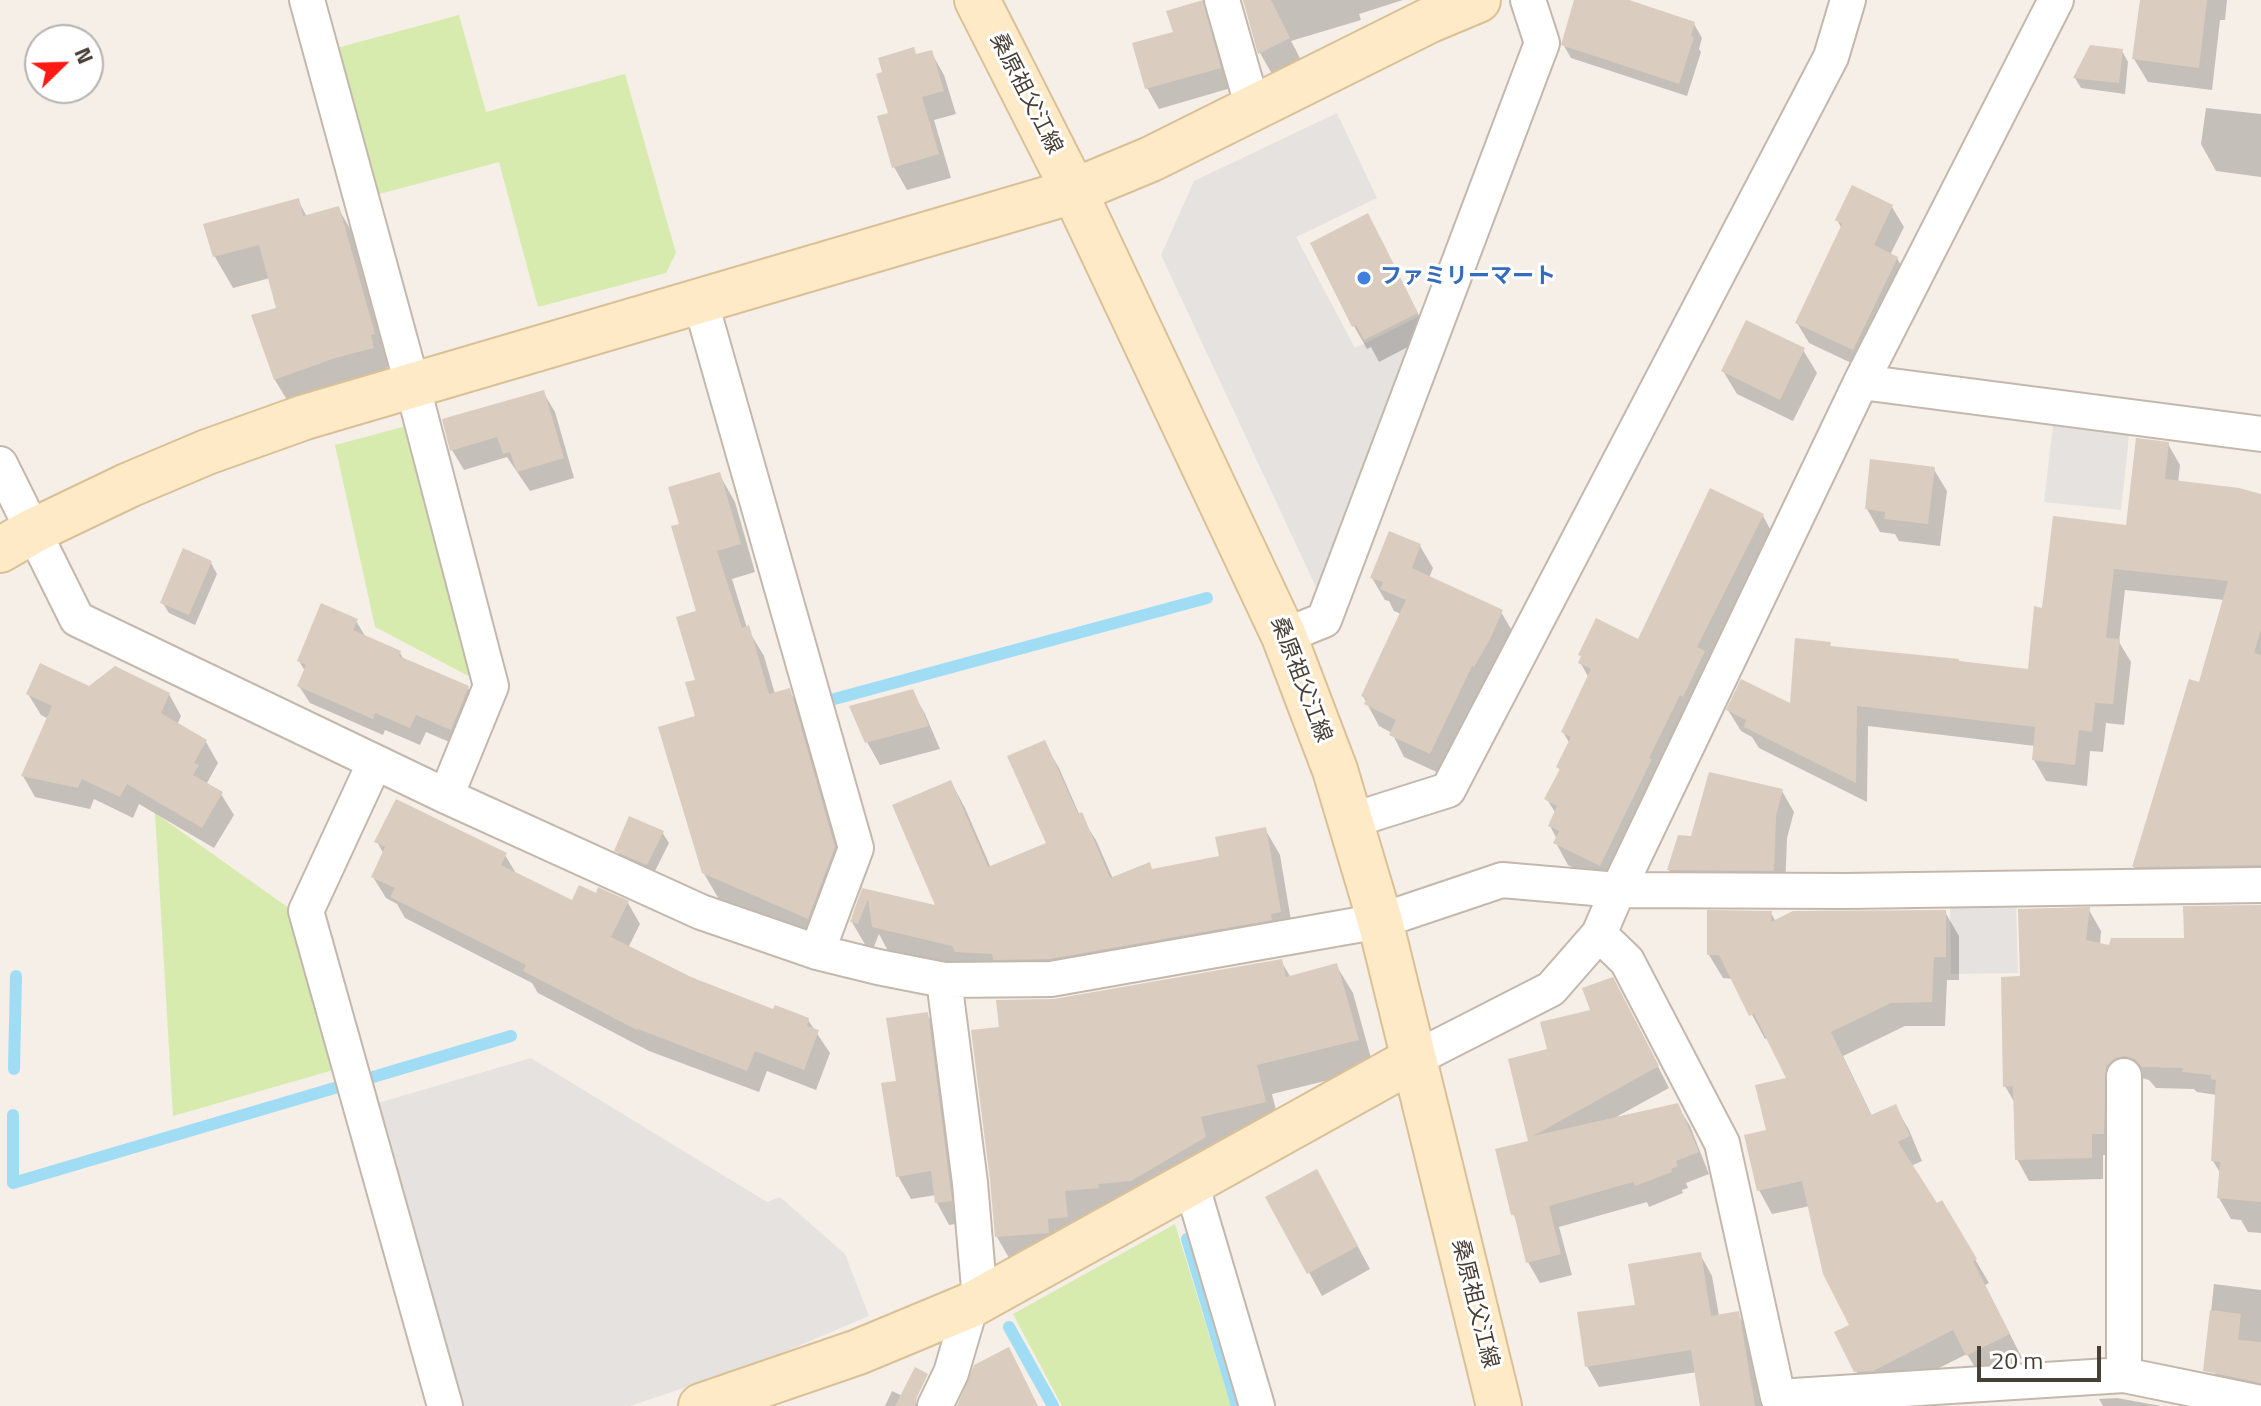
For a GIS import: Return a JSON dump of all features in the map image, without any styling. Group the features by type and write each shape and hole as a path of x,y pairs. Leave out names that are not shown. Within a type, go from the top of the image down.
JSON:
{"street":[{"path":"307,0 491,686 446,796"},
{"name":"桑原祖父江線","path":"977,0 1074,191 1284,636 1335,770 1380,921 1499,1406"},
{"path":"1222,0 1253,108"},
{"path":"16,541 129,485 207,452 305,417 1074,191 1151,159 1253,108 1427,10 1478,0"},
{"path":"1284,636 1324,620 1542,43 1528,0"},
{"path":"1350,821 1448,790 1831,57 1848,0"},
{"path":"701,1406 858,1352 976,1302 1414,1059 1551,989 1599,934 1861,382 2056,0"},
{"path":"700,300 856,848 817,952"},
{"path":"1861,382 2261,434"},
{"path":"0,464 16,541 77,619 446,796 701,912 817,952 944,980 1051,979 1380,921 1502,880 1618,890 1846,891 2261,885"},
{"path":"375,762 306,911 445,1406"},
{"path":"1599,934 1627,961 1722,1143 1778,1401 1930,1397 2124,1375 2261,1403"},
{"path":"935,1406 951,1373 976,1302 970,1183 944,980"},
{"path":"2124,1076 2124,1375"},
{"path":"1191,1183 1257,1406"}],"green space":[{"path":"459,15 486,112 625,74 676,253 666,273 538,307 499,162 372,196 333,49"},
{"path":"414,424 482,683 375,627 335,445"},
{"path":"155,813 293,911 337,1069 173,1116"},
{"path":"1175,1224 1231,1406 1062,1406 1013,1314"}],"shaded area":[{"path":"1337,113 1377,198 1296,237 1355,348 1422,315 1321,598 1161,255 1194,181"},
{"path":"2054,417 2130,426 2121,510 2044,502"},
{"path":"2016,902 2018,973 1951,974 1950,904"},
{"path":"531,1058 767,1202 780,1197 845,1254 869,1316 763,1361 630,1406 457,1406 375,1104"}],"building":[{"path":"1203,0 1221,68 1145,89 1132,43 1173,32 1166,11"},
{"path":"1243,0 1271,0 1290,38 1258,54"},
{"path":"1574,0 1629,0 1695,22 1691,36 1694,37 1679,84 1561,45"},
{"path":"2140,0 2207,0 2199,68 2132,59"},
{"path":"2090,45 2123,49 2119,83 2073,78"},
{"path":"914,47 916,54 932,50 944,91 922,97 939,154 892,168 877,116 888,113 876,74 882,72 878,58"},
{"path":"1852,185 1893,205 1874,245 1898,257 1853,350 1795,323 1842,224 1835,220"},
{"path":"299,198 303,216 339,206 375,334 371,335 374,348 274,380 251,315 276,308 259,245 213,257 203,224"},
{"name":"ファミリーマート","path":"1368,213 1418,313 1364,340 1356,325 1352,327 1310,243"},
{"path":"1746,320 1805,348 1780,400 1721,371"},
{"path":"544,390 564,458 517,472 510,452 503,454 497,437 450,451 442,419"},
{"path":"2136,438 2169,442 2165,479 2239,488 2261,494 2261,630 2254,653 2261,655 2261,865 2132,867 2189,679 2199,682 2228,581 2114,569 2106,638 2120,639 2113,704 2095,703 2092,732 2079,730 2075,765 2032,760 2035,727 1857,706 1856,783 1744,727 1746,720 1726,710 1741,679 1790,703 1795,638 1831,642 1830,646 2028,669 2034,606 2042,608 2053,516 2126,525"},
{"path":"1870,459 1935,467 1928,524 1884,519 1885,512 1865,509"},
{"path":"720,472 741,544 717,551 742,628 749,625 769,694 790,688 835,847 808,919 702,873 658,727 695,716 685,682 695,680 676,617 696,611 671,526 679,524 668,487"},
{"path":"1710,488 1764,514 1697,647 1705,651 1649,758 1652,759 1600,866 1553,843 1559,831 1548,826 1557,806 1544,799 1560,769 1556,767 1571,737 1561,732 1591,669 1578,663 1581,656 1578,655 1596,618 1638,639"},
{"path":"1389,531 1421,544 1412,568 1503,610 1430,754 1389,735 1396,720 1364,704 1367,699 1361,696 1406,600 1380,589 1383,582 1370,578"},
{"path":"183,548 212,561 189,615 160,603"},
{"path":"321,603 358,619 353,630 401,651 399,656 469,686 451,730 416,715 410,728 375,713 373,719 297,686 306,665 297,661"},
{"path":"40,663 89,686 115,666 170,693 161,713 207,740 194,763 199,765 193,775 223,792 202,828 127,784 120,797 82,779 78,788 21,776 52,706 26,694"},
{"path":"913,689 929,726 865,743 849,706"},
{"path":"1045,740 1078,814 1082,812 1110,878 1150,862 1152,869 1219,856 1215,837 1266,827 1281,912 1271,914 1272,920 1049,959 993,960 992,954 955,952 952,946 872,927 868,899 858,924 850,922 862,888 935,905 892,805 951,780 988,867 1046,843 1007,756"},
{"path":"1709,772 1783,789 1776,816 1774,871 1667,870 1678,835 1691,836"},
{"path":"396,799 507,853 501,865 572,900 579,885 596,893 598,887 629,901 611,937 691,977 773,1009 775,1005 809,1018 807,1026 819,1030 804,1070 755,1051 747,1071 637,1030 523,971 526,965 390,897 395,888 371,877 385,847 374,842"},
{"path":"629,816 664,831 647,865 614,851"},
{"path":"2261,905 2261,1202 2217,1198 2220,1162 2211,1161 2216,1080 2211,1079 2211,1075 2182,1072 2183,1068 2142,1067 2135,1059 2125,1056 2115,1058 2106,1066 2104,1134 2092,1134 2092,1158 2015,1160 2013,1086 2003,1087 2001,977 2020,976 2018,909 2090,907 2086,940 2109,945 2111,938 2184,938 2183,906"},
{"path":"1707,910 1772,911 1771,922 1793,911 1946,910 1946,957 1934,957 1932,1002 1891,1003 1831,1032 1871,1115 1896,1104 1910,1136 1898,1142 1937,1203 1942,1200 1977,1259 1973,1261 2010,1334 1966,1356 1953,1330 1873,1371 1854,1372 1834,1332 1849,1325 1823,1274 1802,1181 1757,1191 1744,1135 1766,1130 1755,1085 1786,1078 1754,1014 1749,1016 1719,955 1707,955"},
{"path":"1282,959 1286,977 1337,963 1359,1040 1257,1065 1266,1102 1201,1117 1206,1137 1131,1181 1065,1191 1068,1217 1048,1219 1049,1233 995,1237 971,1030 999,1027 996,1000 1054,999"},
{"path":"1613,977 1659,1066 1533,1136 1678,1103 1699,1152 1676,1161 1678,1166 1671,1169 1672,1172 1635,1186 1633,1182 1549,1206 1561,1254 1526,1263 1495,1149 1528,1141 1508,1059 1547,1049 1540,1022 1590,1010 1582,988"},
{"path":"928,1012 952,1201 935,1203 931,1171 896,1177 881,1083 896,1081 886,1018"},
{"path":"1317,1169 1358,1246 1307,1274 1265,1197"},
{"path":"1701,1252 1711,1316 1739,1311 1755,1406 1700,1406 1691,1350 1585,1367 1577,1312 1635,1305 1628,1264"},
{"path":"2210,1310 2241,1314 2238,1340 2261,1342 2261,1383 2203,1371"},
{"path":"1009,1347 1038,1406 957,1406 974,1365"},
{"path":"915,1367 928,1374 915,1406 895,1406"}],"waterway":[{"path":"827,701 1207,598"},
{"path":"14,1069 16,976"},
{"path":"373,1077 511,1036"},
{"path":"13,1115 13,1183 338,1087"},
{"path":"1187,1239 1237,1406"},
{"path":"1009,1327 1053,1406"}],"place":[{"name":"ファミリーマート","path":"1364,278"}]}
